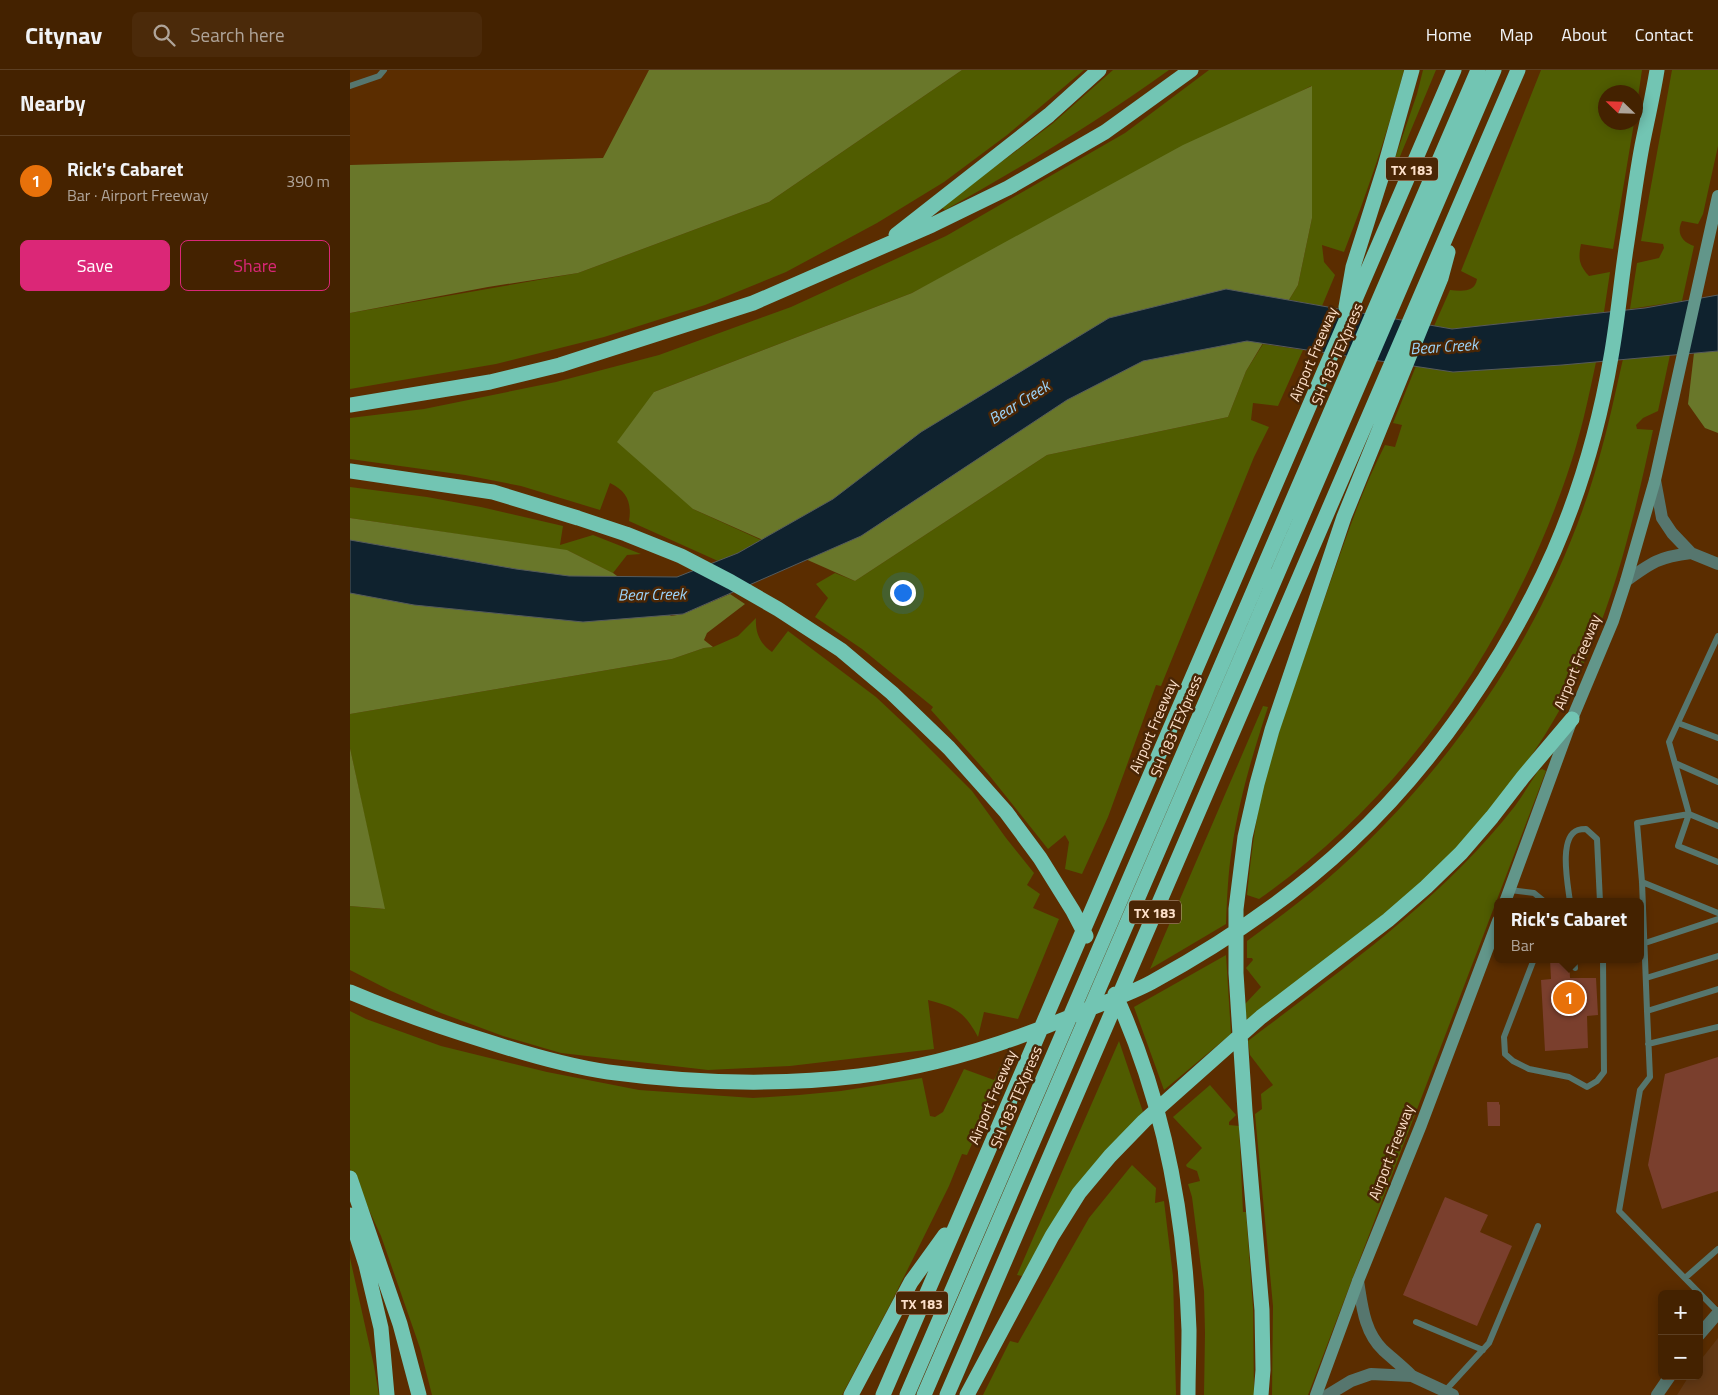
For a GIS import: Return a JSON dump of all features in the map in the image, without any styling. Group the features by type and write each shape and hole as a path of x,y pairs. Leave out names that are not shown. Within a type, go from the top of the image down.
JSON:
{"highway":[{"path":"882,247 935,203 1042,121 1098,70"},
{"path":"350,405 490,382 560,366 753,303 932,225 1008,188 1105,132 1191,70"},
{"path":"1341,333 1353,267 1385,166 1412,70"},
{"name":"Airport Freeway","path":"883,1395 1454,70"},
{"name":"SH 183 TEXpress","path":"907,1395 1478,70"},
{"path":"924,1395 1494,70"},
{"path":"1261,1395 1263,1370 1262,1310 1245,1110 1236,973 1236,909 1245,837 1257,784 1289,677 1344,517 1370,431 1434,278 1465,193 1518,70"},
{"path":"350,992 430,1024 524,1053 594,1069 637,1076 719,1082 813,1080 860,1076 944,1060 1012,1040 1054,1025 1148,984 1220,942 1266,912 1344,848 1413,775 1494,664 1537,587 1556,546 1587,457 1599,414 1611,358 1624,258 1642,146 1657,71"},
{"name":"TX 183","path":"947,1395 1370,431"},
{"path":"350,472 493,492 626,534 681,556 731,582 809,628 841,650 924,722 984,787 1006,812 1040,858 1078,919 1127,1020 1148,1076 1163,1132 1173,1181 1185,1274 1189,1331 1188,1395"},
{"path":"967,1395 1052,1236 1079,1193 1110,1156 1144,1121 1253,1024 1388,920 1426,887 1461,853 1572,719"},
{"path":"350,1178 400,1324 419,1395"},
{"path":"851,1395 911,1282 962,1212"},
{"path":"350,1215 366,1264 381,1328 387,1395"}],"main road":[{"name":"Airport Freeway","path":"1507,896 1572,719 1613,621 1626,581 1655,480 1718,196"},
{"name":"Airport Freeway","path":"1316,1395 1358,1281 1421,1125 1494,932"}],"street":[{"path":"1655,480 1662,518 1672,533 1691,553 1718,564"},
{"path":"1626,581 1649,564 1666,556 1691,553"},
{"path":"1358,1281 1364,1314 1370,1331 1382,1349 1398,1361 1412,1376"},
{"path":"1703,1330 1718,1312"},
{"path":"1328,1395 1351,1381 1371,1374 1412,1376 1451,1394"},
{"path":"1658,1395 1667,1380"}],"lane":[{"path":"350,86 379,76 384,70"},
{"path":"1718,636 1669,742 1689,814 1678,846 1718,862"},
{"path":"1678,723 1718,738"},
{"path":"1675,763 1718,782"},
{"path":"1643,898 1637,823 1689,814 1718,826"},
{"path":"1570,898 1566,850 1570,836 1578,830 1586,829 1598,839 1600,898"},
{"path":"1642,882 1718,913"},
{"path":"1507,896 1534,894 1540,898"},
{"path":"1645,943 1718,919"},
{"path":"1644,923 1650,1077 1640,1090 1619,1211 1718,1312"},
{"path":"1646,978 1718,956"},
{"path":"1532,963 1504,1037 1505,1054 1513,1061 1529,1069 1570,1076 1587,1087 1598,1081 1604,1072 1603,963"},
{"path":"1574,963 1575,968"},
{"path":"1647,1011 1718,989"},
{"path":"1648,1044 1718,1027"},
{"path":"1451,1394 1489,1342 1538,1226"},
{"path":"1685,1278 1718,1250"},
{"path":"1416,1322 1483,1350"}],"shaded area":[{"path":"1718,1338 1718,1395 1677,1395 1686,1380 1703,1380 1703,1357"}],"green space":[{"path":"649,70 962,70 769,202 578,273 488,287 350,313 350,165 603,158"},
{"path":"962,70 1084,70 1007,135 944,182 877,223 786,272 705,305 604,337 496,364 350,389 350,313 578,273 769,202"},
{"path":"1113,70 1169,70 1087,126 1031,161 945,210 941,207 1052,124"},
{"path":"1209,70 1404,70 1377,162 1344,252 1322,245 1324,262 1335,275 1322,306 1289,300 1298,285 1312,218 1311,86 912,293 654,392 693,509 761,540 738,553 718,561 629,521 630,509 627,498 621,490 610,483 600,510 521,486 465,475 350,459 350,418 424,409 556,382 659,355 791,307 946,236 1125,133"},
{"path":"1423,70 1436,70 1396,166 1391,170 1417,94"},
{"path":"1541,70 1642,70 1640,85 1598,85 1598,130 1633,130 1613,249 1581,244 1580,249 1581,265 1589,276 1610,272 1604,312 1452,329 1434,326 1450,290 1467,290 1476,284 1477,279 1461,271"},
{"path":"1672,70 1718,70 1718,146 1703,214 1698,224 1682,221 1680,225 1680,233 1683,239 1694,246 1682,301 1630,309 1637,263 1659,258 1664,248 1663,244 1641,241"},
{"path":"1312,86 1312,218 1298,285 1246,371 1228,417 1047,455 855,581 693,509 617,442 654,392 912,293 1183,145"},
{"path":"1263,344 1303,350 1278,406 1253,403 1251,420 1269,427 1254,457 1161,686 1156,685 1108,817 1082,874 1065,869 1069,842 1065,835 1048,849 989,775 931,710 933,707 862,649 815,617 828,598 816,584 835,573 855,581 1047,455 1228,417 1246,371"},
{"path":"1718,351 1718,433 1705,428 1688,404 1694,353"},
{"path":"1670,355 1658,411 1643,418 1636,425 1637,429 1653,430 1634,512 1612,593 1592,645 1576,679 1559,712 1539,744 1496,804 1446,860 1419,886 1247,1022 1245,1004 1261,987 1246,968 1253,960 1252,958 1247,958 1247,941 1325,881 1371,838 1414,792 1455,743 1492,691 1525,637 1554,580 1578,522 1598,462 1623,359"},
{"path":"1596,362 1587,405 1567,475 1543,537 1515,597 1483,656 1446,711 1406,764 1361,813 1312,858 1259,899 1247,895 1258,811 1277,738 1359,503 1385,445 1395,447 1402,425 1393,423 1416,366 1453,372"},
{"path":"350,487 427,497 481,507 563,526 560,545 593,535 641,554 627,555 613,573 569,551 350,518"},
{"path":"350,518 567,550 613,573 671,616 683,614 730,594 745,604 707,633 704,640 713,647 704,648 672,659 350,714"},
{"path":"756,618 756,628 759,637 772,652 788,631 876,697 972,791 1034,873 1027,885 1040,894 1033,908 1059,919 1018,1019 984,1012 978,1037 968,1021 958,1011 928,1000 934,1049 790,1066 708,1070 561,1053 503,1036 441,1013 350,970 350,906 384,909 350,748 350,714 672,659 704,648 713,647 738,636"},
{"path":"1263,706 1268,707 1238,812 1231,857 1226,924 1150,969"},
{"path":"350,748 385,909 350,906"},
{"path":"1542,769 1546,771 1498,898 1494,898 1494,907 1308,1395 1272,1395 1273,1306 1255,1114 1262,1109 1261,1094 1273,1085 1250,1055 1248,1041 1355,960 1423,903 1486,840 1515,806 1538,771"},
{"path":"1226,955 1231,1034 1164,1090 1134,1007"},
{"path":"350,1011 366,1019 441,1046 547,1072 639,1090 753,1098 841,1091 922,1078 930,1116 935,1117 943,1112 964,1069 994,1080 1005,1056 1010,1059 967,1155 962,1154 949,1186 892,1301 842,1395 432,1395 420,1348 381,1236 350,1169"},
{"path":"1119,1041 1143,1112 1041,1243 1022,1276 1017,1275"},
{"path":"1210,1085 1236,1115 1229,1122 1229,1125 1239,1126 1243,1212 1246,1212 1253,1308 1254,1395 1204,1395 1204,1291 1192,1197 1188,1184 1200,1181 1197,1171 1186,1165 1202,1148 1173,1117"},
{"path":"1132,1165 1156,1188 1155,1203 1164,1201 1173,1276 1176,1395 983,1395 1010,1341 1018,1343 1089,1218"},
{"path":"350,1258 374,1366 379,1395 350,1395"}],"water":[{"name":"Bear Creek","path":"1226,289 1452,329 1645,308 1718,295 1718,351 1562,365 1453,372 1247,341 1143,361 1067,400 861,536 683,614 583,622 414,605 350,593 350,540 516,569 569,576 677,577 738,553 833,499 921,432 1109,318"}],"building":[{"path":"1550,963 1569,963 1570,978 1596,978 1598,1015 1587,1016 1588,1048 1545,1051 1541,980 1551,979"},
{"path":"1718,1057 1718,1191 1662,1209 1648,1165 1665,1074"},
{"path":"1487,1102 1499,1102 1500,1126 1488,1126"},
{"path":"1445,1197 1488,1215 1480,1232 1512,1246 1477,1326 1403,1295"}],"place":[{"name":"Rick's Cabaret","path":"1569,998"}]}
